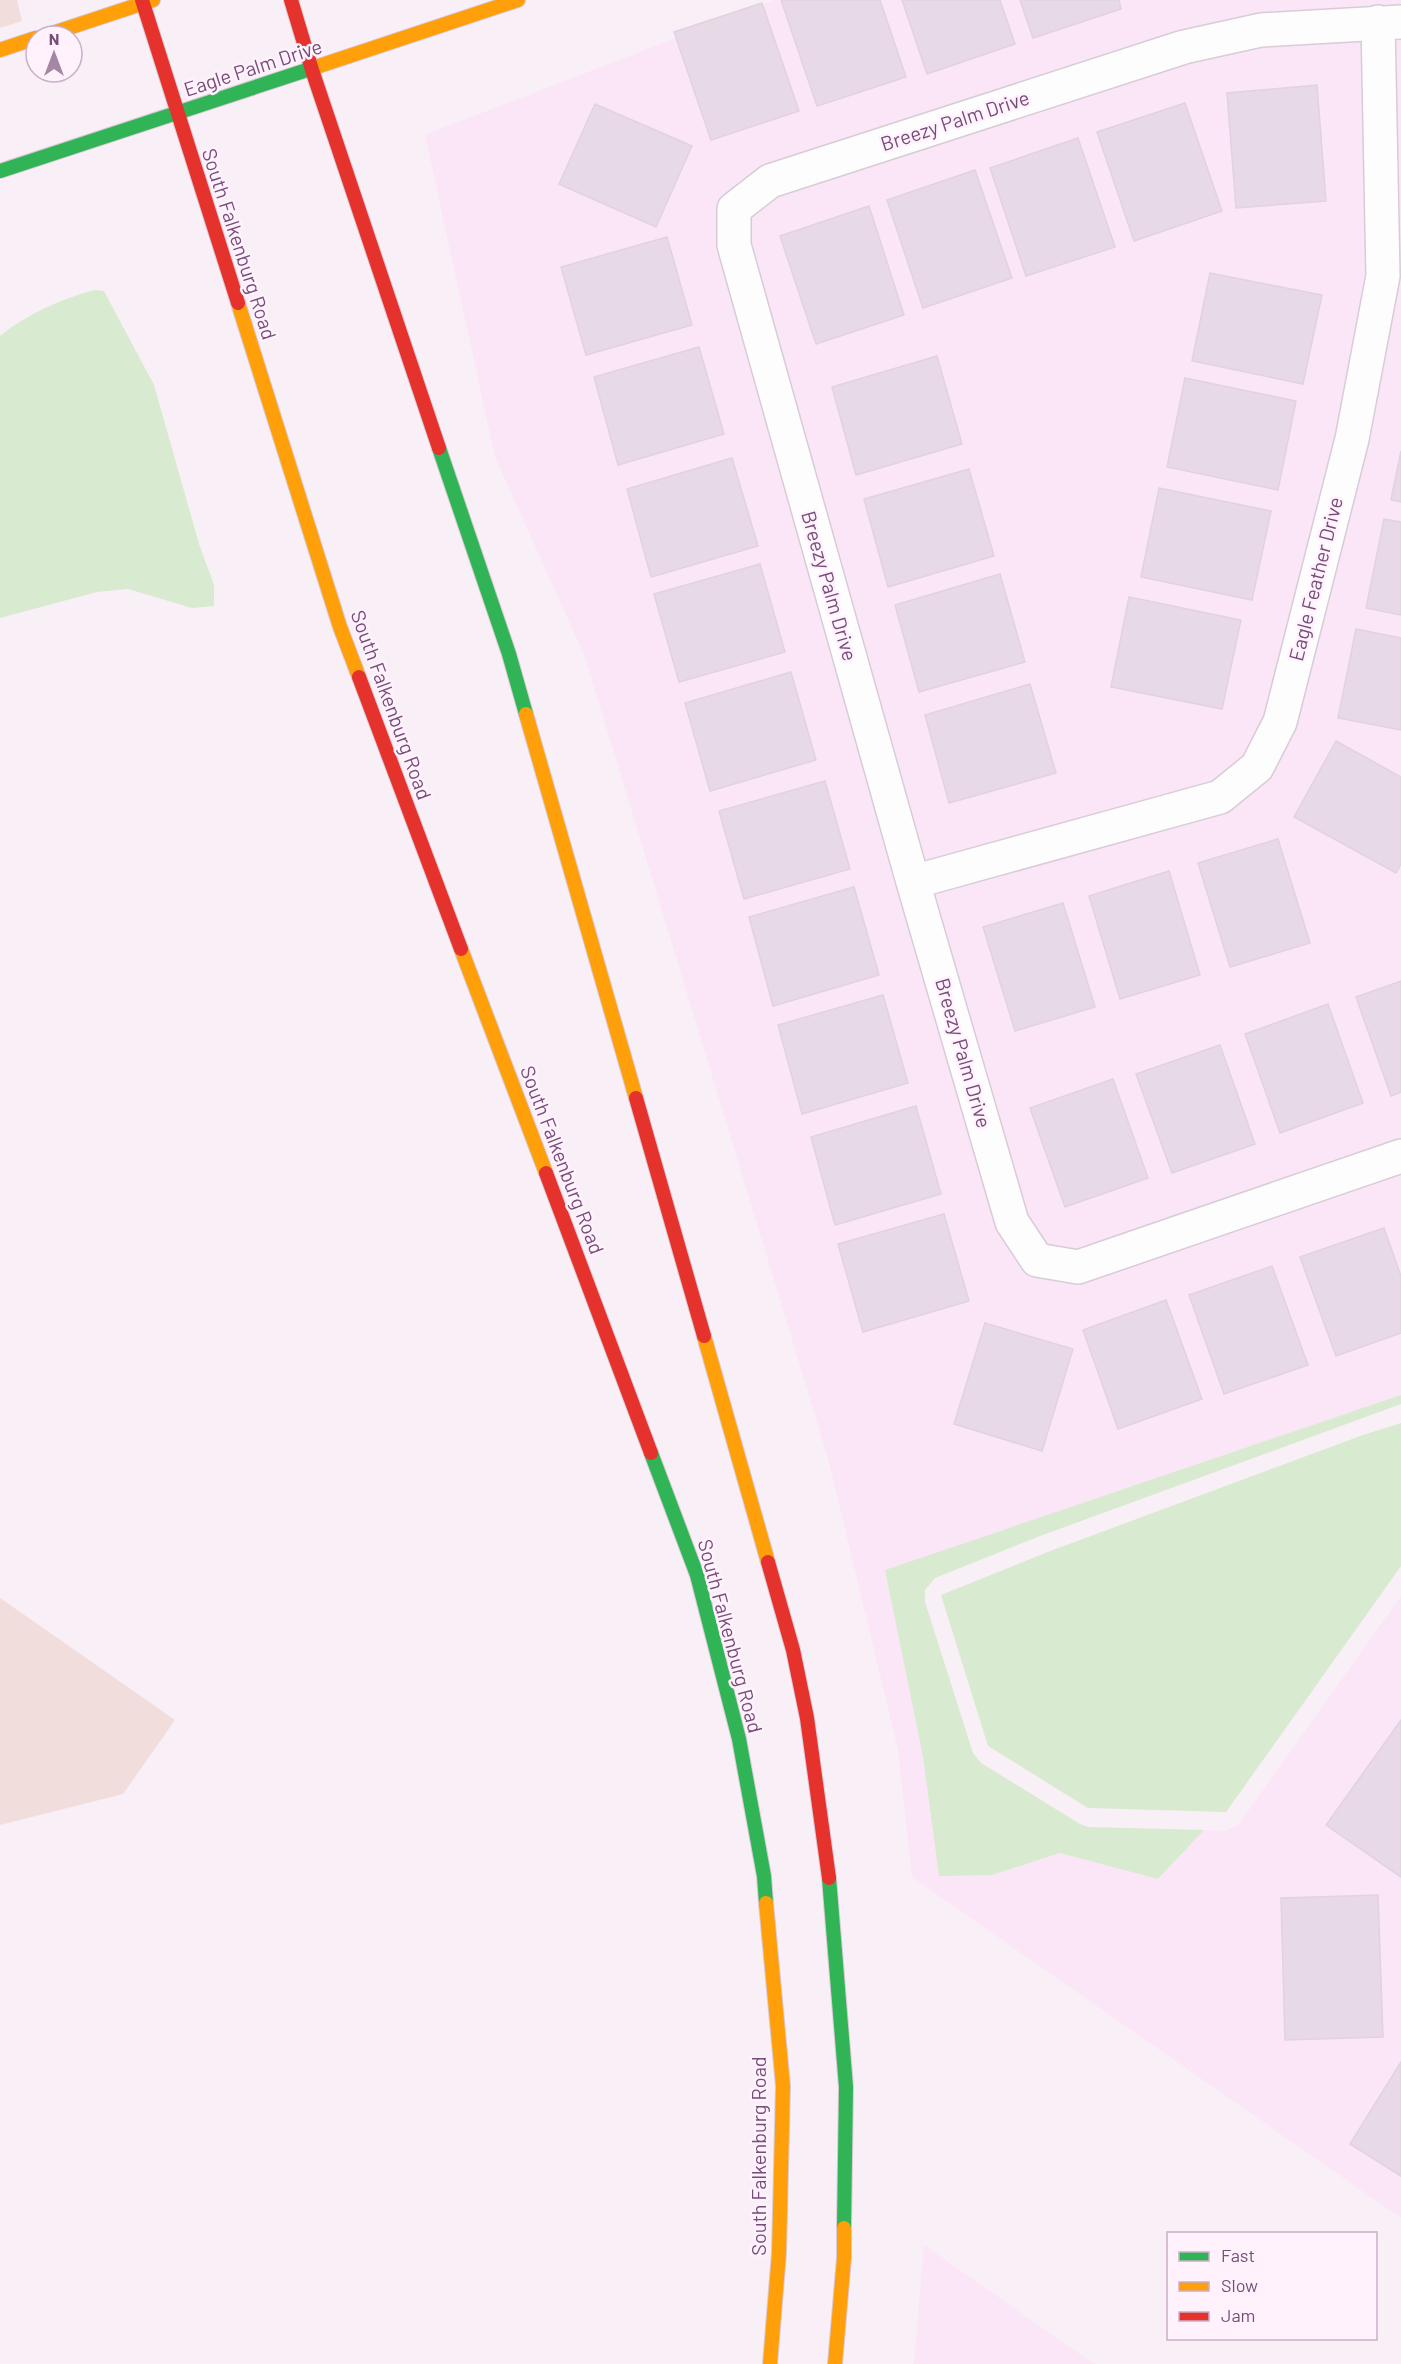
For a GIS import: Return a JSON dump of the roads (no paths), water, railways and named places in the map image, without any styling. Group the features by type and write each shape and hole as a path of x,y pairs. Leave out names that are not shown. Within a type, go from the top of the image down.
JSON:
{"street":[{"path":"291,0 312,70 509,654 793,1650 807,1718 833,1904 846,2087 844,2258 836,2364"},
{"name":"Eagle Palm Drive","path":"0,171 312,70 518,0"},
{"path":"79,24 146,1"},
{"name":"South Falkenburg Road","path":"146,1 178,112 340,627 697,1575 739,1739 764,1876 782,2075 779,2253 770,2364"},
{"name":"Breezy Palm Drive","path":"1389,22 1261,30 1184,47 770,181 734,209 734,246 913,882 1012,1222 1038,1260 1078,1267 1401,1156"},
{"name":"Eagle Feather Drive","path":"913,882 1220,797 1257,767 1280,722 1352,439 1383,276 1389,22"},
{"path":"0,50 24,42"}]}
